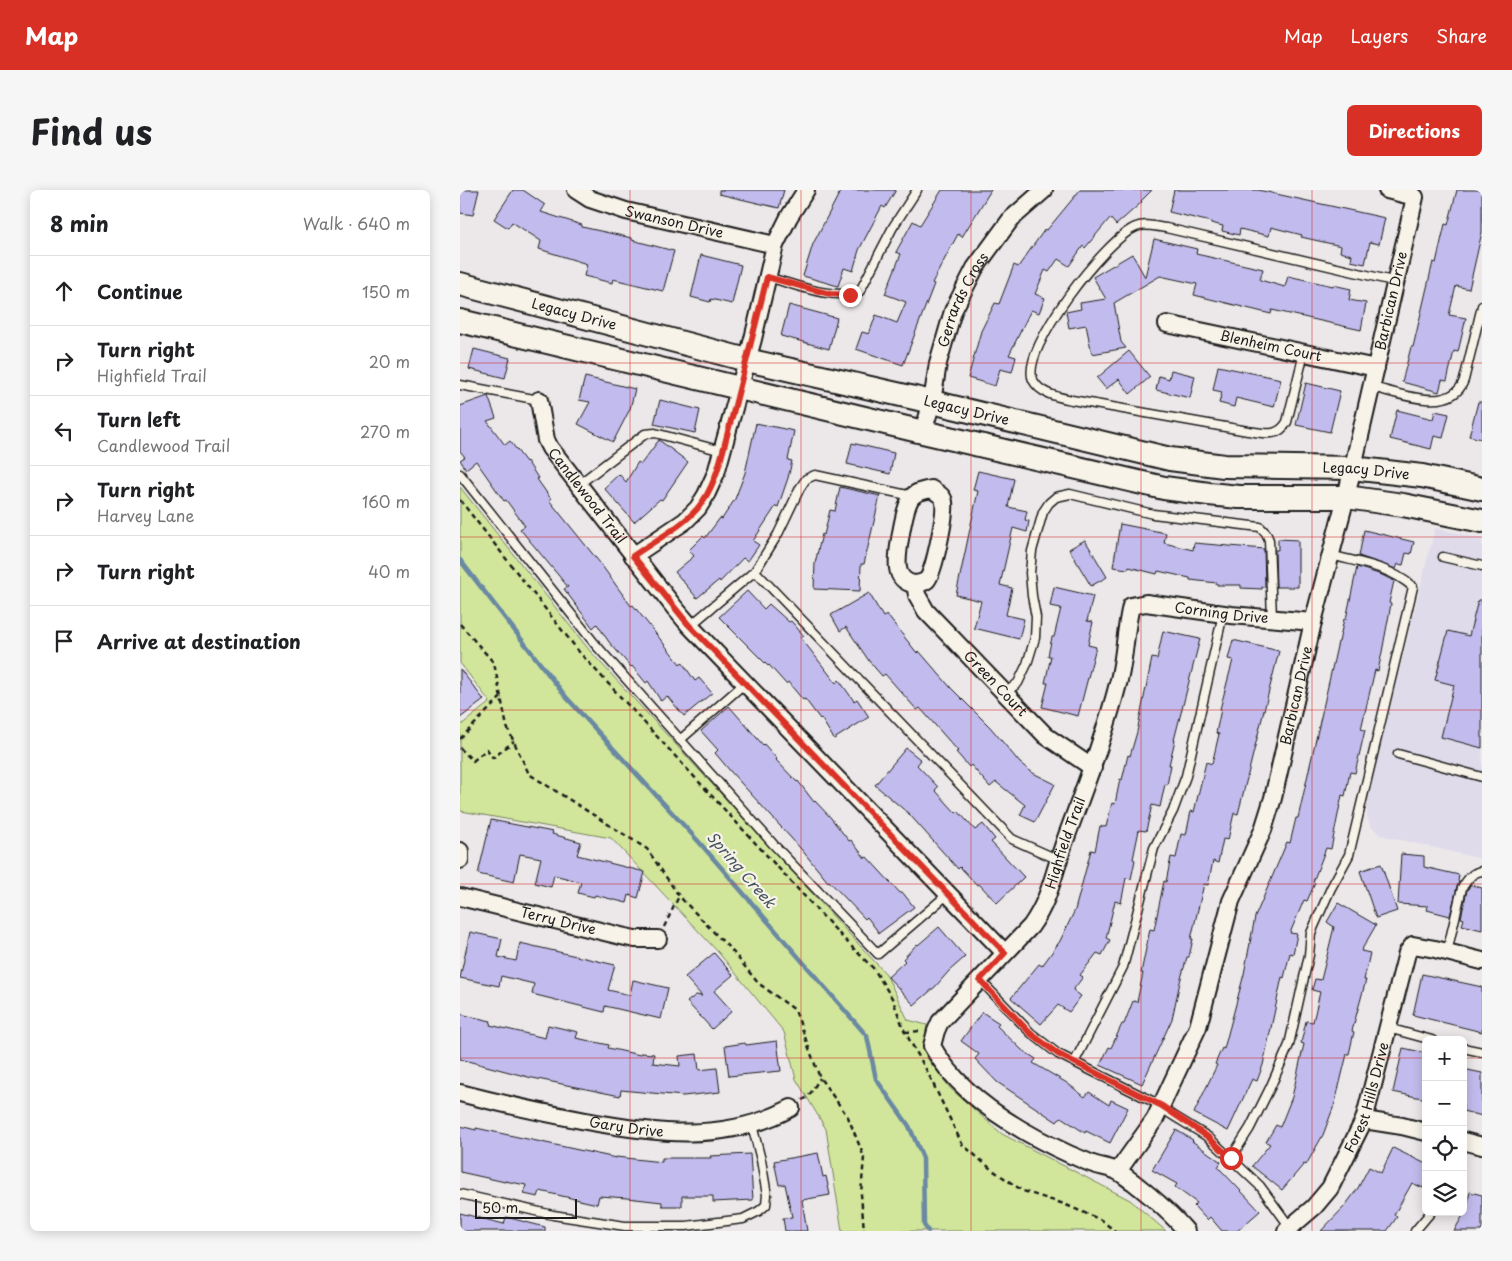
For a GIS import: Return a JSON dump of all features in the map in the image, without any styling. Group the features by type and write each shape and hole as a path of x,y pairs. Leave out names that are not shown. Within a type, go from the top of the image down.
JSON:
{"main road":[{"name":"Legacy Drive","path":"460,284 747,360 1170,459 1224,466 1352,468 1422,476 1482,489"},
{"name":"Legacy Drive","path":"460,321 1164,488 1239,497 1346,497 1403,505 1482,521"}],"street":[{"name":"Swanson Drive","path":"576,190 590,199 626,211 774,245"},
{"path":"633,556 685,521 698,508 706,495 716,473 740,388 774,245 806,190"},
{"name":"Gerrards Cross","path":"923,432 932,402 938,363 952,311 975,268 1011,219 1044,190"},
{"name":"Barbican Drive","path":"1118,1171 1155,1119 1198,1027 1231,901 1263,830 1274,798 1313,622 1346,497 1397,282 1415,197 1387,190"},
{"name":"Blenheim Court","path":"1167,324 1376,368"},
{"name":"Candlewood Trail","path":"539,400 546,440 578,485 690,626 1005,953"},
{"path":"912,496 920,491 932,490 940,494 944,501 940,535 932,568 926,581 915,584"},
{"name":"Green Court","path":"912,496 908,504 900,538 898,568 901,577 906,582 915,584 926,611 1046,736 1093,768"},
{"name":"Corning Drive","path":"1130,606 1146,603 1222,614 1313,622"},
{"name":"Highfield Trail","path":"1118,1171 1070,1154 1006,1120 982,1102 950,1072 932,1046 940,1022 1031,926 1047,899 1065,841 1105,734 1119,678 1130,606"},
{"path":"460,851 460,860"},
{"name":"Terry Drive","path":"460,898 635,939 658,939"},
{"name":"Forest Hills Drive","path":"1288,1229 1314,1207 1330,1188 1364,1120 1407,953 1413,945 1447,952"},
{"path":"1447,952 1482,961"},
{"name":"Gary Drive","path":"460,1093 528,1110 635,1130 664,1133 722,1131 752,1125 775,1117 791,1108"},
{"path":"1364,1120 1422,1131"},
{"path":"1467,1143 1482,1146"},
{"path":"1118,1171 1174,1216 1186,1231"}],"lane":[{"path":"767,277 830,294 850,295 860,291 889,234 917,190"},
{"path":"1304,353 1287,422 1283,429 1268,434 1102,406 1050,395 1034,381 1031,373 1036,354 1056,312 1069,294 1084,274 1121,237 1138,226 1166,228 1397,282"},
{"path":"1372,387 1438,400 1454,395 1461,388 1464,380 1482,306"},
{"path":"460,385 539,400"},
{"path":"578,485 646,434 655,432 722,451"},
{"path":"460,474 595,644 774,845 878,954 948,894"},
{"path":"690,626 755,571 778,534 806,479 815,475 912,496"},
{"path":"1005,693 1018,683 1027,664 1035,638 1036,617 1030,574 1032,551 1043,512 1056,497 1070,494 1153,514 1260,527 1266,533 1269,540 1272,619"},
{"path":"1231,1158 1250,1128 1270,1088 1288,1044 1309,955 1311,933 1331,888 1349,855 1413,586 1388,570 1330,556"},
{"path":"1443,557 1482,566"},
{"path":"755,571 1012,839 1060,860"},
{"path":"1075,1062 1123,967 1154,848 1173,811 1186,776 1222,614"},
{"path":"680,740 745,683"},
{"path":"1398,754 1482,777"},
{"path":"1447,952 1462,888 1467,879 1482,870"},
{"path":"980,980 1030,1033 1058,1054 1162,1106 1208,1137 1260,1186 1288,1229"},
{"path":"1388,1028 1422,1037"},
{"path":"1467,1049 1482,1052"},
{"path":"460,1194 552,1214 624,1226 686,1226 742,1219 759,1212 766,1205 767,1195 761,1160 752,1125"},
{"path":"1415,1231 1428,1216"}],"path":[{"path":"460,500 580,653 843,938 874,969 892,998 905,1032 927,1071 962,1144 991,1169 1023,1191 1064,1204 1100,1220 1115,1231"},
{"path":"460,624 494,663 507,727 529,774 647,849 679,896 734,953 758,983 795,1010 820,1078 848,1117 864,1157 861,1194 864,1231"},
{"path":"460,739 501,697"},
{"path":"460,748 473,761 487,749 493,758 514,741"},
{"path":"658,939 679,896"},
{"path":"791,1108 808,1097 820,1078"}],"shaded area":[{"path":"1435,528 1482,539 1482,859 1380,835 1370,825 1367,816 1367,801"}],"green space":[{"path":"460,487 590,651 886,974 908,1020 927,1025 923,1047 927,1058 950,1088 1002,1134 1130,1200 1166,1231 842,1231 826,1129 796,1079 784,1032 718,952 611,838 460,810 460,726 490,702 460,663"}],"building":[{"path":"460,190 479,190 473,215 460,213"},
{"path":"513,190 523,190 545,205 541,212 582,225 582,227 632,238 632,240 674,251 663,291 613,279 612,283 584,276 587,264 539,249 541,241 512,222 508,228 494,219"},
{"path":"719,190 784,190 779,208 719,194"},
{"path":"841,190 896,190 885,208 882,206 859,250 853,271 844,268 838,286 803,276 813,244"},
{"path":"942,190 991,190 962,237 958,234 932,283 934,284 903,365 856,349 862,332 869,334 876,315 897,323 906,302 885,294 901,254 896,252 913,221 920,225"},
{"path":"1080,190 1152,190 1142,202 1116,225 1110,218 1085,248 1083,246 1069,266 1058,259 1049,272 1045,270 1035,294 1045,298 1039,313 1031,310 1009,355 1016,357 1012,372 1000,369 995,386 968,378 981,331 995,303 999,304 1014,265 1018,267 1045,229 1047,230"},
{"path":"1174,190 1258,190 1385,218 1379,244 1370,242 1365,264 1351,261 1352,255 1340,252 1341,246 1301,237 1302,235 1271,227 1269,236 1240,229 1239,235 1222,231 1223,226 1211,222 1169,212"},
{"path":"1457,190 1482,190 1482,232 1469,289 1456,286 1449,315 1466,318 1458,352 1454,351 1447,381 1442,380 1439,392 1402,382 1411,347 1413,347 1433,262 1436,263 1445,224 1448,225"},
{"path":"1154,239 1197,249 1196,254 1263,269 1260,280 1285,287 1288,276 1351,289 1349,300 1366,303 1361,330 1272,310 1271,314 1194,295 1197,284 1160,276 1114,303 1121,342 1126,348 1092,354 1086,325 1069,328 1066,312 1081,309 1080,303 1106,299 1093,277 1132,254 1145,277"},
{"path":"701,255 741,265 732,304 711,299 710,302 691,297"},
{"path":"789,305 837,318 829,349 781,336"},
{"path":"474,349 510,358 505,378 469,369"},
{"path":"1129,351 1150,377 1130,394 1119,379 1106,389 1097,378"},
{"path":"1218,366 1281,379 1274,407 1236,398 1234,407 1219,403 1222,392 1213,390"},
{"path":"1171,370 1195,376 1190,398 1156,390 1159,376 1169,379"},
{"path":"585,377 635,389 630,409 613,442 578,424 590,402 579,400"},
{"path":"1306,383 1340,391 1330,432 1296,425"},
{"path":"488,396 496,418 487,421 505,445 510,441 527,461 551,499 549,500 600,563 631,606 633,605 680,664 682,662 695,681 699,678 712,693 684,716 667,696 661,701 648,681 646,683 631,667 609,642 597,624 593,628 564,589 568,587 520,529 525,526 506,500 504,501 476,461 466,469 460,460 465,457 460,451 460,406"},
{"path":"660,400 700,410 695,433 654,424"},
{"path":"1478,402 1482,402 1482,439 1469,436"},
{"path":"1397,410 1433,419 1435,411 1449,414 1443,438 1434,436 1431,449 1390,439"},
{"path":"756,423 794,431 788,460 792,461 788,478 778,507 776,506 753,541 759,545 748,561 743,558 720,582 719,580 697,598 675,572 694,556 689,550 703,536 705,538 720,518 722,519 735,499 745,473"},
{"path":"659,440 688,462 662,500 660,499 634,522 604,488 619,474 626,482 638,462 641,464"},
{"path":"852,443 894,453 890,474 847,464"},
{"path":"978,471 1014,479 1008,507 1027,511 1025,520 1029,521 1027,532 1013,528 1000,585 1012,588 1006,615 1024,619 1019,639 974,628 981,601 956,595 978,491 973,490"},
{"path":"840,487 880,496 864,564 861,564 860,591 814,589 815,563 822,534 824,535 830,510 835,511"},
{"path":"1120,524 1166,533 1164,543 1193,550 1194,543 1264,549 1265,587 1262,587 1262,589 1241,588 1241,585 1217,585 1217,583 1190,580 1190,578 1158,571 1157,574 1129,567 1128,569 1113,567"},
{"path":"1364,530 1414,542 1411,554 1406,553 1403,565 1398,564 1396,569 1359,556"},
{"path":"1278,539 1298,540 1298,587 1276,587 1275,550 1278,550"},
{"path":"1085,540 1107,577 1091,586 1069,549"},
{"path":"1357,567 1394,581 1378,671 1375,670 1361,729 1365,730 1355,773 1350,772 1345,796 1342,795 1331,849 1326,848 1313,882 1315,883 1307,901 1304,900 1290,933 1297,934 1293,954 1290,953 1284,978 1282,977 1263,1065 1257,1081 1252,1079 1228,1131 1194,1113 1217,1065 1215,1064 1222,1048 1224,1049 1244,974 1255,917 1287,842 1290,843 1296,818 1298,818"},
{"path":"1054,587 1093,596 1087,621 1093,622 1088,645 1096,647 1078,716 1042,707 1048,683 1045,683 1051,656 1048,656 1061,608 1050,606"},
{"path":"747,591 764,609 769,604 789,622 791,621 804,636 801,638 836,683 839,680 854,701 857,699 869,717 834,739 821,718 805,699 803,700 788,682 786,684 719,617"},
{"path":"869,593 883,617 887,615 917,653 919,651 951,688 991,728 1020,763 1033,773 1055,784 1035,822 1020,815 1025,805 996,782 990,787 971,765 969,767 956,752 958,751 920,708 917,710 885,674 882,676 869,661 846,627 840,631 831,615"},
{"path":"1478,600 1482,600 1482,748 1441,737 1454,685 1435,680 1448,631 1469,636"},
{"path":"1163,631 1200,639 1174,740 1167,785 1165,784 1160,807 1152,805 1146,831 1139,830 1131,879 1126,878 1121,903 1115,901 1106,938 1110,940 1102,955 1097,953 1080,975 1083,977 1073,990 1081,996 1069,1012 1058,1005 1041,1024 1011,998 1039,964 1042,966 1060,941 1075,910 1091,850 1095,851 1100,826 1106,827 1112,803 1115,804 1120,779 1122,780 1128,755 1130,756 1137,732 1152,658 1157,659"},
{"path":"1233,640 1279,651 1238,814 1234,813 1228,840 1223,839 1218,863 1213,861 1208,885 1204,884 1191,939 1193,939 1189,957 1187,957 1180,982 1172,1019 1142,1084 1100,1065 1109,1047 1111,1048 1122,1024 1124,1024 1133,1001 1137,1002 1150,929 1154,930 1171,857 1176,858 1181,834 1186,835 1191,811 1194,812 1206,762 1212,764 1219,734 1216,733 1220,709 1233,660 1228,659"},
{"path":"460,669 484,700 460,718"},
{"path":"729,706 776,760 798,781 814,802 831,818 849,841 851,840 865,858 867,857 901,894 903,893 914,907 879,933 867,917 865,919 828,882 715,753 718,750 701,731"},
{"path":"906,748 921,760 917,765 938,787 935,790 956,813 958,811 975,830 983,824 995,839 991,842 1024,877 997,903 960,867 958,869 909,814 875,785"},
{"path":"491,820 553,832 552,834 581,842 577,855 645,872 638,898 629,895 627,903 578,893 581,882 554,875 551,887 535,883 541,858 520,854 514,882 478,874"},
{"path":"1401,854 1424,856 1424,867 1459,875 1459,882 1450,916 1427,910 1428,906 1398,904"},
{"path":"1381,864 1397,911 1376,918 1360,871"},
{"path":"1471,885 1482,888 1482,930 1462,925 1464,919 1461,918 1467,890"},
{"path":"1338,903 1376,925 1361,951 1370,953 1364,980 1366,980 1352,1031 1354,1032 1349,1054 1347,1054 1335,1103 1323,1135 1306,1165 1304,1164 1282,1190 1252,1166 1270,1144 1266,1142 1276,1125 1280,1127 1292,1097 1304,1044 1301,1043 1306,1021 1313,1022 1320,992 1312,990 1315,979 1321,980 1334,927 1327,922"},
{"path":"939,927 965,957 914,1005 888,977 905,961 903,959 917,944"},
{"path":"470,932 502,939 498,957 516,961 520,943 615,965 608,990 630,995 633,980 668,988 661,1019 605,1006 604,1012 532,994 534,984 501,976 499,986 460,978"},
{"path":"714,953 733,975 714,991 732,1011 712,1029 687,1002 696,995 702,996 685,977"},
{"path":"1422,974 1482,987 1482,1032 1413,1015"},
{"path":"982,1012 999,1023 997,1026 1022,1050 1036,1059 1033,1063 1067,1083 1085,1097 1089,1092 1109,1105 1111,1100 1128,1108 1110,1143 1086,1131 1085,1133 1061,1117 1057,1122 997,1082 975,1059 979,1054 961,1041"},
{"path":"460,1014 491,1021 490,1025 545,1038 548,1025 578,1032 576,1038 609,1045 608,1048 640,1055 640,1053 654,1054 653,1063 680,1066 679,1056 697,1054 699,1070 717,1068 720,1092 683,1096 621,1090 620,1096 528,1077 460,1059"},
{"path":"777,1041 781,1071 729,1076 725,1046"},
{"path":"1403,1048 1422,1052 1422,1098 1393,1092"},
{"path":"1467,1070 1482,1073 1482,1116 1467,1112"},
{"path":"460,1126 616,1158 662,1162 662,1158 711,1158 710,1156 750,1154 753,1200 713,1202 713,1196 682,1196 682,1206 662,1206 662,1202 627,1198 599,1196 597,1204 540,1191 538,1197 524,1194 526,1185 460,1172"},
{"path":"1176,1130 1193,1140 1221,1162 1218,1167 1260,1211 1237,1231 1222,1231 1210,1217 1207,1220 1194,1206 1197,1203 1175,1187 1177,1184 1152,1170"},
{"path":"1393,1148 1422,1162 1422,1188 1412,1183 1394,1215 1397,1217 1387,1231 1321,1231 1345,1206 1358,1188 1369,1167 1381,1173"},
{"path":"818,1153 823,1177 826,1176 830,1195 802,1200 807,1231 785,1231 783,1218 792,1217 785,1184 779,1185 774,1161"},
{"path":"1470,1192 1482,1195 1482,1231 1454,1231 1463,1216 1467,1216"},
{"path":"460,1213 504,1224 506,1217 545,1227 545,1231 460,1231"}],"waterway":[{"name":"Spring Creek","path":"460,560 566,697 699,842 867,1036 876,1079 909,1126 923,1158 924,1225 928,1231"}],"route":[{"path":"850,295 830,294 767,277 753,340 716,473 706,495 698,508 685,521 633,556 688,624 1005,953 980,980 1030,1033 1058,1054 1162,1106 1208,1137 1231,1158"}]}
